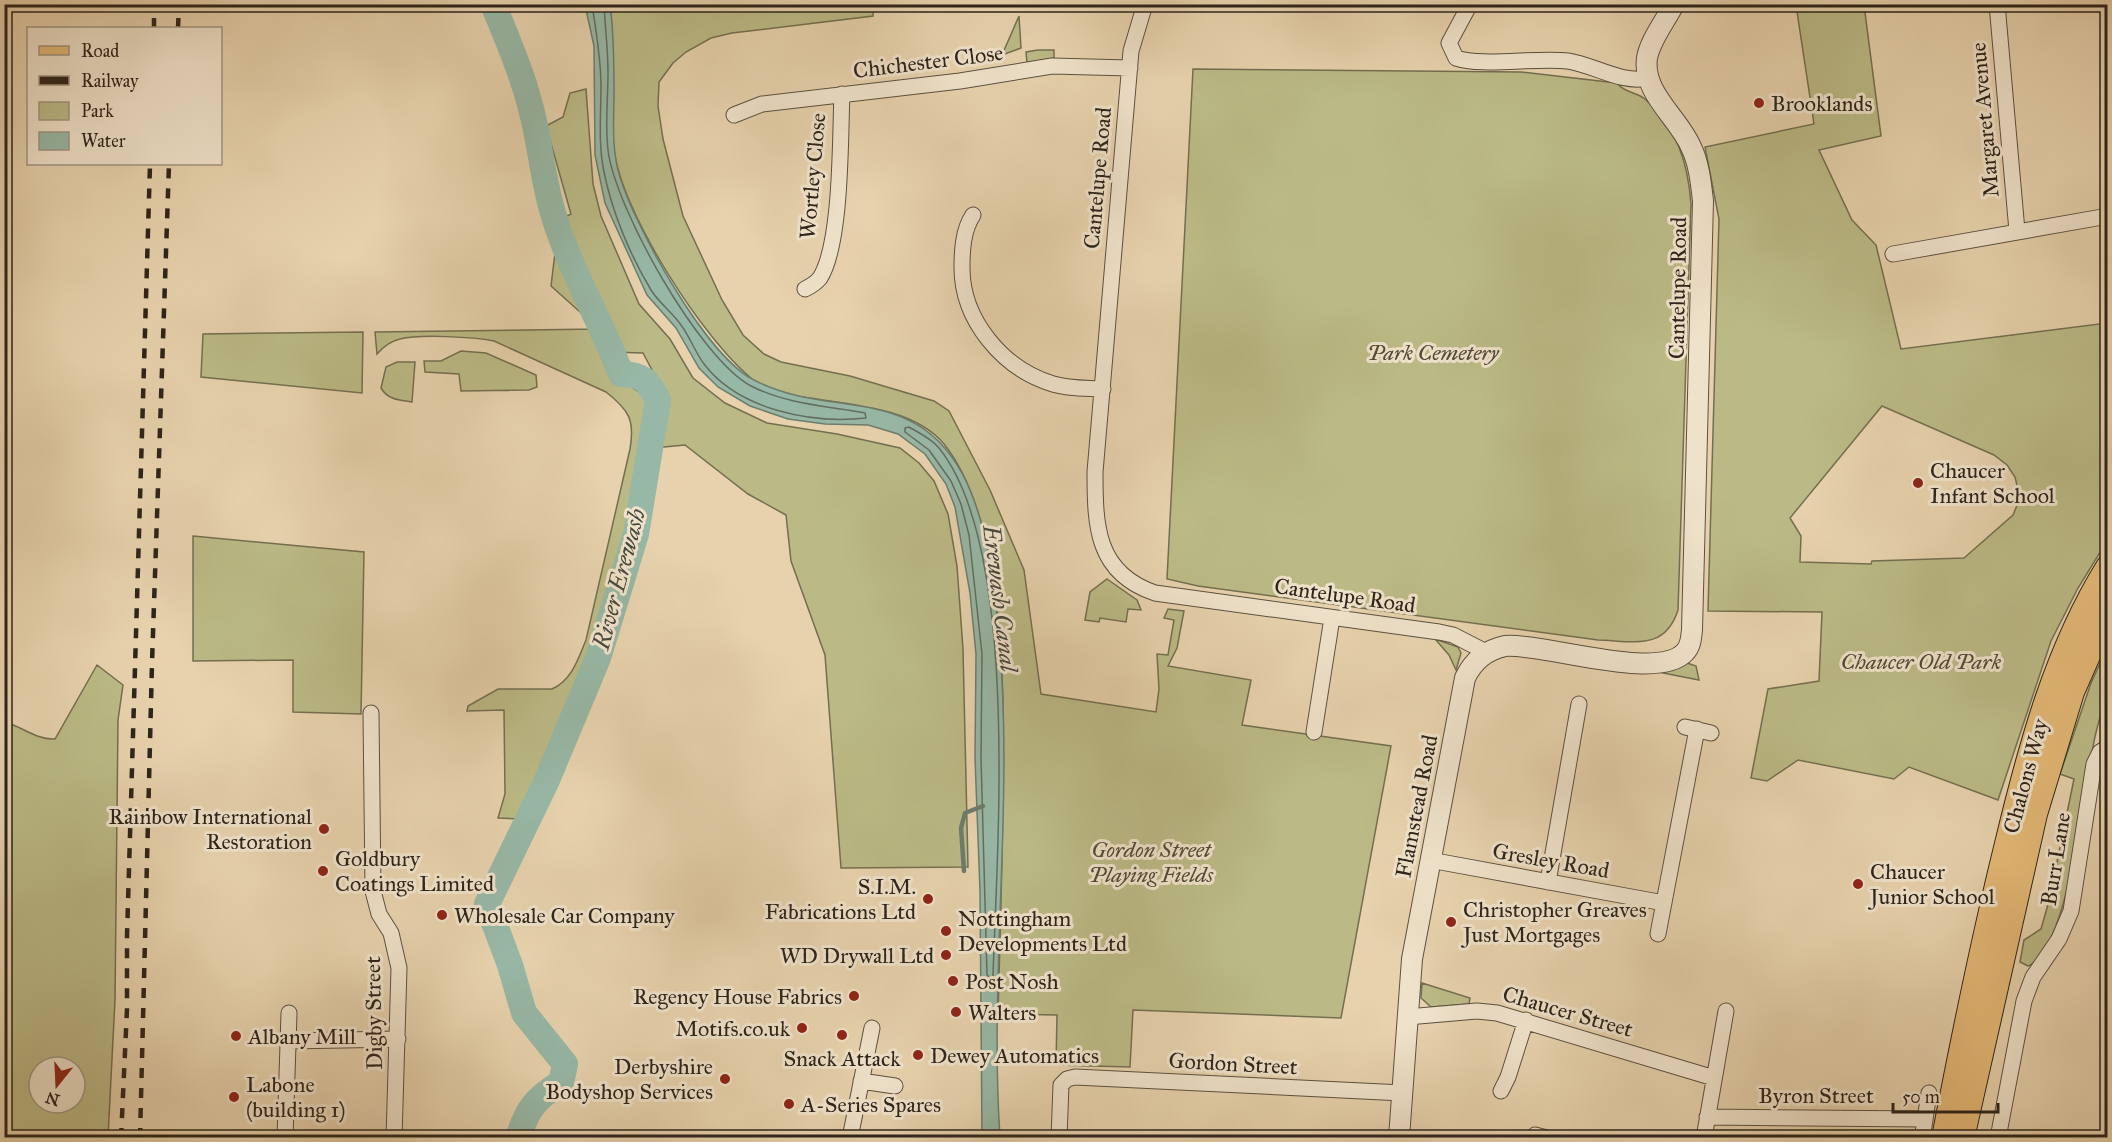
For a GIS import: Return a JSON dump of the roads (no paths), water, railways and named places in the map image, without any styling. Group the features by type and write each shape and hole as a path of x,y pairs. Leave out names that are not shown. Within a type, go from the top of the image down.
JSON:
{"main road":[{"name":"Chalons Way","path":"1931,1130 2035,735 2064,652 2108,567"},
{"name":"Chalons Way","path":"1962,1137 2035,814 2072,692 2108,610"}],"street":[{"name":"Cantelupe Road","path":"1145,4 1132,41 1095,472 1097,520 1104,550 1121,575 1136,586 1155,593 1453,635 1486,652 1514,645 1638,664 1669,662 1684,653 1690,646 1703,201 1697,161 1691,144 1654,92 1648,78"},
{"path":"1470,4 1449,43 1452,54 1461,60 1570,62 1633,80 1648,78 1649,50 1674,4"},
{"name":"Margaret Avenue","path":"1997,4 2017,231"},
{"name":"Chichester Close","path":"734,114 762,104 960,81 1052,66 1130,68"},
{"name":"Wortley Close","path":"805,289 814,284 824,269 834,224 842,94"},
{"path":"973,215 964,236 963,285 971,314 982,332 1003,354 1042,380 1063,386 1103,389"},
{"path":"1893,254 2108,216"},
{"path":"1314,732 1332,618"},
{"name":"Flamstead Road","path":"1399,1137 1410,976 1430,860 1465,678 1473,664 1486,652"},
{"path":"1548,882 1567,728 1579,704"},
{"name":"Digby Street","path":"371,714 372,876 376,903 391,933 399,968 394,1137"},
{"path":"1658,934 1698,730"},
{"name":"Burr Lane","path":"1998,1137 2024,1001 2033,977 2059,939 2072,911 2102,751"},
{"name":"Gresley Road","path":"1430,860 1664,903"},
{"name":"Chaucer Street","path":"1407,1017 1487,1011 1526,1020 1714,1078"},
{"path":"1704,1137 1726,1011"},
{"path":"285,1137 289,1013"},
{"path":"1501,1091 1508,1077 1526,1020"},
{"path":"850,1137 872,1028"},
{"path":"289,1041 398,1039"},
{"name":"Gordon Street","path":"1059,1137 1062,1083 1076,1077 1403,1093"},
{"path":"861,1081 895,1086"},
{"path":"1929,1093 1931,1130"},
{"name":"Byron Street","path":"1707,1117 1931,1130"}],"water":[{"path":"585,5 610,5 614,48 614,145 617,166 628,200 675,289 715,345 735,367 754,380 783,392 869,408 895,415 920,427 943,446 963,475 972,494 984,534 992,575 1003,699 1003,824 997,1012 1000,1137 982,1137 980,891 975,758 976,654 970,593 955,507 946,484 925,454 898,434 868,425 825,424 788,419 750,406 718,387 699,368 676,328 647,295 605,203 595,155 594,46"}],"waterway":[{"name":"River Erewash","path":"493,4 526,91 545,182 564,246 621,374 640,377 651,388 658,400 636,534 598,658 547,780 487,904 510,965 524,1013 565,1064 561,1083 533,1106 518,1138"},
{"path":"964,871 961,828 965,813 983,806"}],"railway":[{"path":"154,4 154,27"},
{"path":"178,27 179,4"},
{"path":"121,1138 127,1009 127,936 150,165"},
{"path":"140,1138 152,663 169,165"}],"place":[{"name":"Brooklands","path":"1759,103"},
{"name":"Chaucer Infant School","path":"1918,483"},
{"name":"Rainbow International Restoration","path":"324,829"},
{"name":"Goldbury Coatings Limited","path":"323,871"},
{"name":"Chaucer Junior School","path":"1858,884"},
{"name":"S.I.M. Fabrications Ltd","path":"928,899"},
{"name":"Wholesale Car Company","path":"442,915"},
{"name":"Christopher Greaves Just Mortgages","path":"1451,922"},
{"name":"Nottingham Developments Ltd","path":"946,931"},
{"name":"WD Drywall Ltd","path":"946,955"},
{"name":"Post Nosh","path":"953,981"},
{"name":"Regency House Fabrics","path":"854,996"},
{"name":"Walters","path":"956,1012"},
{"name":"Motifs.co.uk","path":"802,1028"},
{"name":"Snack Attack","path":"842,1035"},
{"name":"Albany Mill","path":"236,1036"},
{"name":"Dewey Automatics","path":"918,1055"},
{"name":"Derbyshire Bodyshop Services","path":"725,1079"},
{"name":"Labone (building 1)","path":"234,1097"},
{"name":"A-Series Spares","path":"789,1104"}],"park label":[{"name":"Park Cemetery","path":"1433,352"},
{"name":"Chaucer Old Park","path":"1921,661"},
{"name":"Gordon Street Playing Fields","path":"1151,862"}],"water label":[{"name":"Erewash Canal","path":"1000,598"}]}
